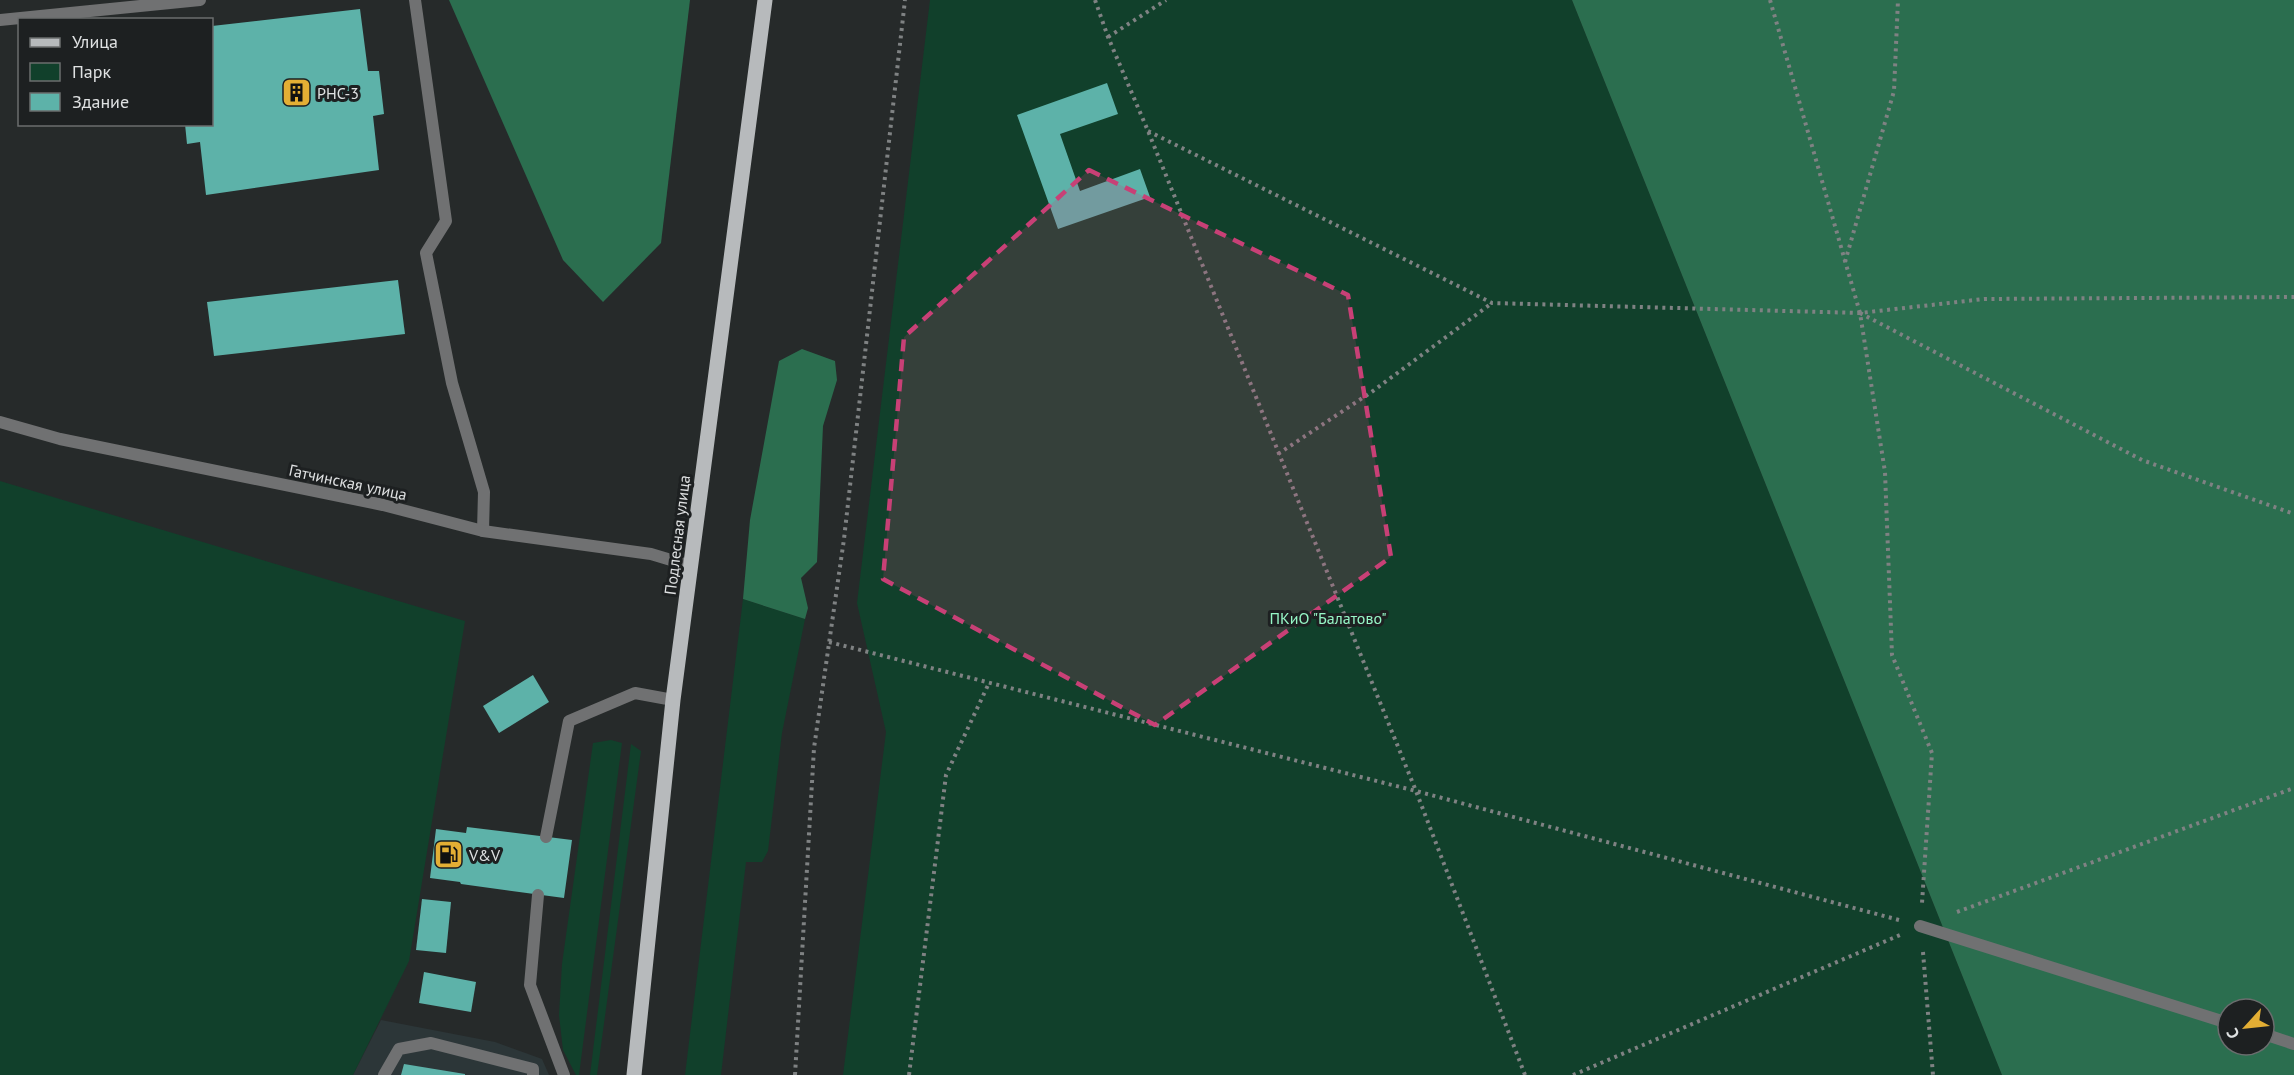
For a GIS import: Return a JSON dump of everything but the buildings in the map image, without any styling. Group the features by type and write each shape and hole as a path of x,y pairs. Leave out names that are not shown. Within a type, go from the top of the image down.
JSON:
{"main road":[{"name":"Подлесная улица","path":"634,1075 673,700 765,0"}],"street":[{"path":"20,18 200,0"},
{"path":"415,0 447,221 426,253 452,382 484,492 483,531"},
{"path":"0,20 18,18"},
{"name":"Гатчинская улица","path":"0,422 60,439 382,505 483,531 651,554 691,566"},
{"path":"546,837 569,721 635,693 673,700"},
{"path":"538,895 530,985 564,1075"},
{"path":"1920,926 2216,1019"},
{"path":"2276,1039 2294,1044"},
{"path":"384,1075 399,1049 431,1043 533,1069 533,1075"}],"path":[{"path":"795,1075 814,748 844,539 905,0"},
{"path":"1095,0 1108,37 1416,791 1525,1075"},
{"path":"1108,37 1166,0"},
{"path":"1770,0 1860,313 1885,472 1892,655 1932,753 1920,926 1933,1075"},
{"path":"1845,263 1894,91 1898,0"},
{"path":"1148,131 1492,303 1860,313 1984,299 2294,297"},
{"path":"1278,454 1373,391 1492,303"},
{"path":"1860,313 2142,459 2294,514"},
{"path":"829,642 1416,791 1920,926"},
{"path":"909,1075 946,775 989,682"},
{"path":"1573,1075 1920,926 2294,788"}],"highlighted area":[{"path":"1089,170 1348,295 1391,557 1155,725 883,579 904,337"}],"shaded area":[{"path":"381,1020 495,1042 542,1059 549,1075 353,1075"}],"green space":[{"path":"449,0 690,0 661,243 603,302 563,260"},
{"name":"ПКиО \"Балатово\"","path":"930,0 1572,0 2002,1075 843,1075 886,732 857,603"},
{"path":"1572,0 2294,0 2294,1075 2002,1075"},
{"path":"802,349 835,361 837,380 823,426 817,562 801,578 808,608 805,619 743,599 750,520 779,361"},
{"path":"0,481 465,621 409,961 353,1075 0,1075"},
{"path":"743,599 805,619 782,733 768,851 762,862 746,862 721,1075 685,1075"},
{"path":"611,740 622,743 579,1075 576,1075 563,1050 559,1015 562,964 593,743"},
{"path":"631,744 641,751 597,1075 590,1075"}],"place":[{"name":"РНС-3","path":"296,93"},
{"name":"V&V","path":"448,855"}]}
